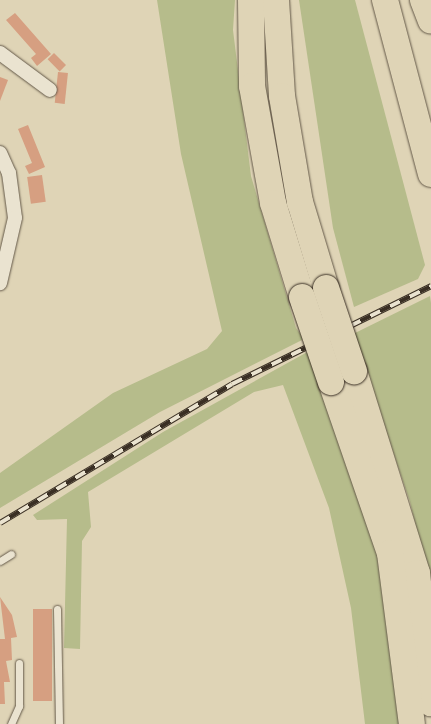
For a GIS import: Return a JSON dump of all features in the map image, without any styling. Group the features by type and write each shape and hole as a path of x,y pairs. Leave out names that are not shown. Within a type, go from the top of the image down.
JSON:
{"highway":[{"path":"251,0 252,86 273,203 314,292 342,376 417,573 431,703"},
{"path":"276,0 282,96 314,292"},
{"path":"385,0 431,174"},
{"path":"423,0 431,21"},
{"path":"342,376 390,552 412,724"}],"street":[{"path":"0,53 50,90"},
{"path":"0,153 14,202 0,283"}],"lane":[{"path":"0,561 11,554"},
{"path":"57,609 59,724"},
{"path":"11,724 20,706 19,663"}],"green space":[{"path":"157,0 235,0 233,30 251,176 296,328 304,339 160,412 0,508 0,473 113,393 207,349 222,331 181,154"},
{"path":"299,0 355,0 425,265 418,279 354,307 333,228"},
{"path":"430,296 431,593 410,502 353,334"},
{"path":"311,350 389,576 402,724 365,724 351,608 329,508 283,385 254,392 88,492 91,527 82,541 80,649 64,648 67,519 37,520 33,515 163,432"}],"building":[{"path":"15,13 51,54 37,66 31,58 36,54 6,20"},
{"path":"54,53 66,65 60,71 48,59"},
{"path":"58,72 68,73 65,104 55,103"},
{"path":"0,77 8,80 0,101"},
{"path":"28,125 45,167 29,174 25,166 32,163 18,129"},
{"path":"42,175 46,202 31,204 27,177"},
{"path":"0,597 12,615 17,637 11,638 12,660 6,661 10,682 4,682 5,704 0,704 0,639 5,639"},
{"path":"33,609 52,609 52,701 33,701"}],"railway":[{"path":"0,523 232,384 431,286"}]}
